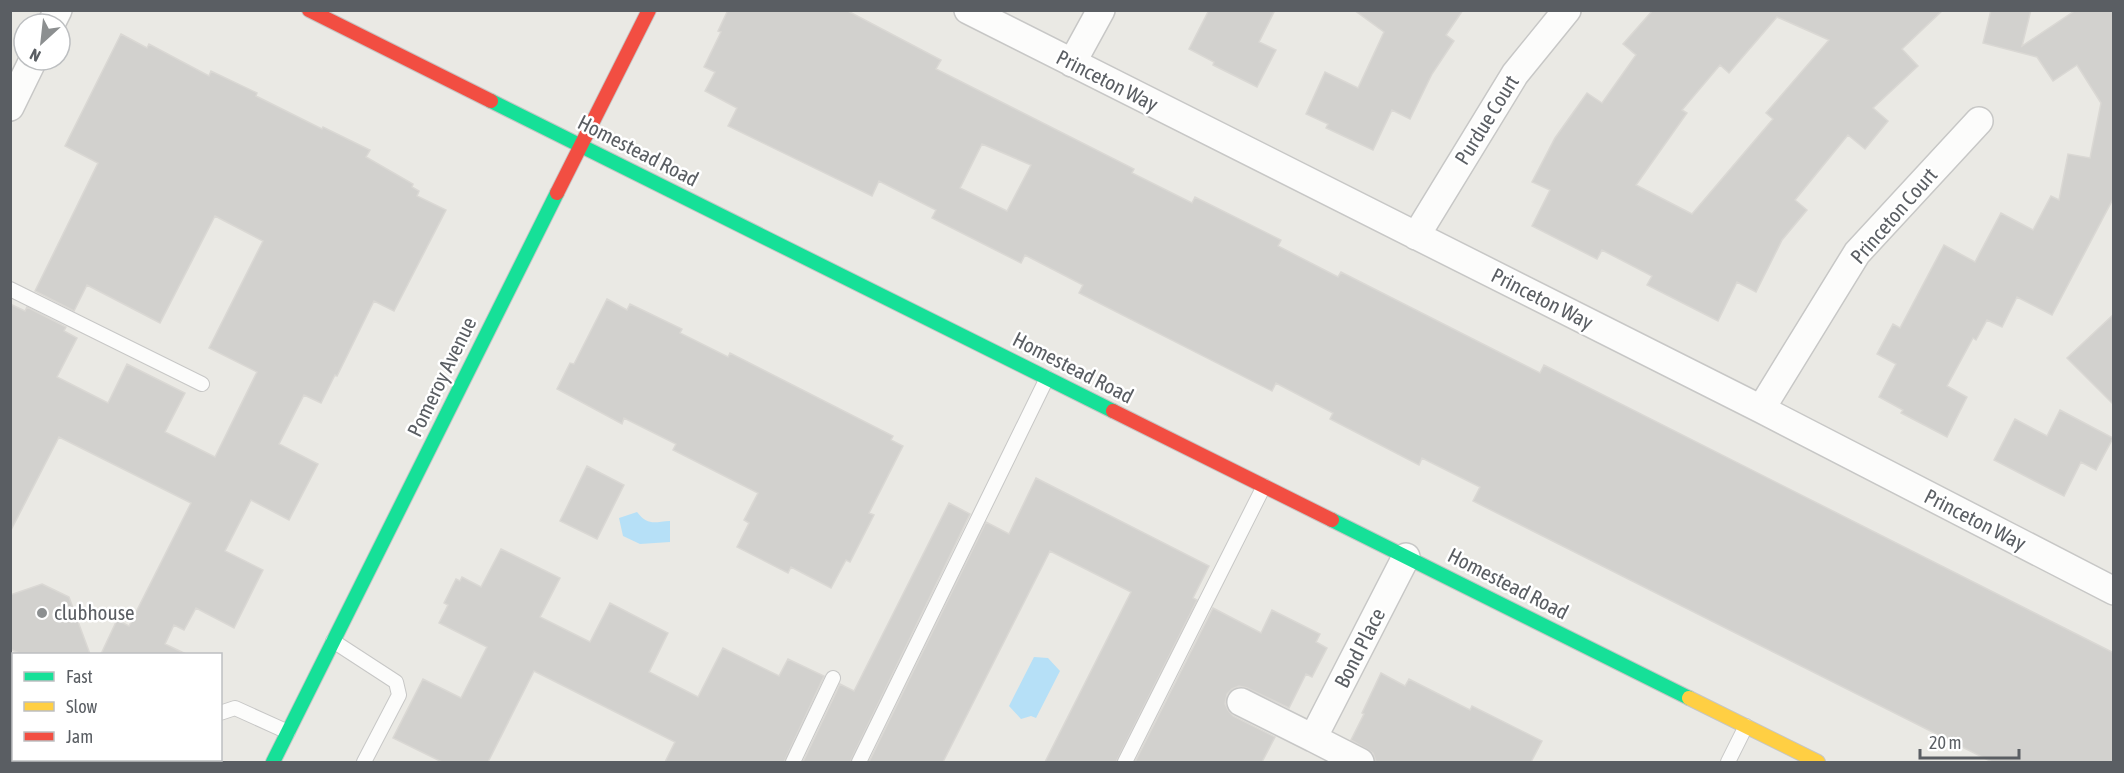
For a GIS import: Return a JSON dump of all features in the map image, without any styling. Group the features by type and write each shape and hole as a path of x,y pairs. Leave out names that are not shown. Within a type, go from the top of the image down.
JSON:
{"main road":[{"name":"Homestead Road","path":"309,10 1818,762"},
{"name":"Pomeroy Avenue","path":"273,762 650,10"}],"street":[{"name":"Princeton Way","path":"968,10 2112,587"},
{"path":"1072,63 1101,10"},
{"name":"Purdue Court","path":"1416,236 1515,75 1567,10"},
{"path":"10,107 27,72"},
{"name":"Princeton Court","path":"1761,410 1857,253 1979,121"},
{"name":"Bond Place","path":"1313,738 1406,557"},
{"path":"1241,702 1360,762"}],"lane":[{"path":"10,289 202,384"},
{"path":"859,762 1047,378"},
{"path":"1125,762 1264,486"},
{"path":"333,641 396,682 399,695 364,762"},
{"path":"793,762 833,678"},
{"path":"222,712 235,708 288,732"},
{"path":"1728,762 1746,726"}],"water":[{"path":"637,512 648,521 670,521 670,542 640,544 623,536 619,518"},
{"path":"1034,657 1048,658 1060,671 1036,718 1031,716 1021,719 1009,706"}],"building":[{"path":"728,10 846,10 941,60 936,69 1134,169 1132,173 1192,203 1195,197 1281,240 1278,246 1338,277 1341,272 1540,373 1544,365 2114,653 2114,762 1992,762 1473,501 1480,487 1422,458 1419,465 1330,419 1333,413 1276,383 1272,391 1079,293 1083,285 1025,255 1021,263 932,218 936,210 879,181 872,196 728,126 737,108 705,91 715,72 704,67 721,32 718,31","holes":["982,144 1031,165 1007,211 960,188"]},
{"path":"1209,10 1275,10 1259,42 1276,50 1257,87 1213,65 1214,62 1189,49"},
{"path":"1354,10 1463,10 1446,35 1454,41 1432,74 1410,119 1392,110 1373,150 1326,128 1328,124 1306,114 1325,72 1358,88 1384,32"},
{"path":"1653,10 1943,10 1902,49 1918,66 1873,108 1888,121 1865,149 1848,135 1795,200 1807,210 1782,240 1756,292 1737,282 1718,321 1647,285 1652,276 1602,250 1597,259 1532,226 1550,190 1532,182 1555,138 1587,93 1602,103 1636,55 1623,44","holes":["1777,17 1829,40 1766,113 1773,119 1692,214 1636,185 1687,113 1682,110 1720,65 1729,73"]},
{"path":"1991,10 2031,10 2022,46 2076,10 2114,10 2114,197 2052,315 2017,297 2002,327 1987,320 1976,340 1973,338 1947,386 1967,397 1947,437 1901,413 1903,410 1879,397 1896,364 1877,354 1893,324 1900,328 1944,245 1975,262 2001,213 2033,230 2051,196 2059,200 2068,154 2090,158 2101,103 2077,65 2053,81 2037,57 1983,43"},
{"path":"121,34 147,48 149,44 209,76 211,71 257,93 256,96 322,129 323,127 370,150 366,157 413,184 412,187 419,191 417,196 446,210 394,311 374,301 321,403 304,395 279,444 318,464 289,520 251,500 225,551 263,570 234,628 196,608 184,630 174,625 165,644 184,653 101,653 117,620 129,626 191,503 59,437 10,532 10,304 25,311 27,307 66,327 64,331 77,338 57,377 108,403 127,364 185,393 165,432 215,457 257,372 209,348 263,241 215,216 160,323 87,285 74,311 35,291 98,163 65,146"},
{"path":"607,299 627,310 630,304 682,329 680,333 728,357 730,353 893,436 891,440 903,446 869,513 874,515 850,562 846,560 831,588 791,567 788,573 737,547 749,523 744,520 758,493 673,450 676,444 624,418 622,424 557,389 570,363 574,364"},
{"path":"2114,314 2114,405 2067,358"},
{"path":"2060,410 2113,438 2096,470 2081,462 2064,496 1994,460 2015,419 2047,436"},
{"path":"587,466 624,485 597,539 560,521"},
{"path":"1036,478 1209,566 1193,598 1197,600 1116,762 1045,762 1131,592 1050,551 943,762 869,762 986,522 1009,534"},
{"path":"949,503 970,514 850,762 803,762 840,684 854,691"},
{"path":"501,549 560,578 540,617 590,642 610,603 668,633 649,672 698,697 723,648 779,676 788,659 824,676 784,762 665,762 675,742 534,671 488,762 442,762 393,738 423,679 461,698 487,647 439,623 448,605 444,603 456,579 460,581 462,577 481,587"},
{"name":"clubhouse","path":"42,584 69,597 90,653 19,653 10,649 10,595"},
{"path":"1213,608 1261,633 1272,610 1320,634 1316,642 1327,648 1312,677 1306,674 1289,708 1239,686 1227,694 1225,704 1233,716 1275,737 1262,762 1135,762"},
{"path":"1381,673 1405,686 1409,679 1470,710 1472,706 1542,741 1531,762 1376,762 1373,753 1351,740"}],"traffic: fast":[{"path":"491,101 1113,411"},
{"path":"273,762 557,193"},
{"path":"1332,520 1689,698"}],"traffic: slow":[{"path":"1689,698 1818,762"}],"traffic: jam":[{"path":"309,10 491,101"},
{"path":"557,193 649,10"},
{"path":"1113,411 1332,520"}],"place":[{"name":"clubhouse","path":"42,613"}]}
